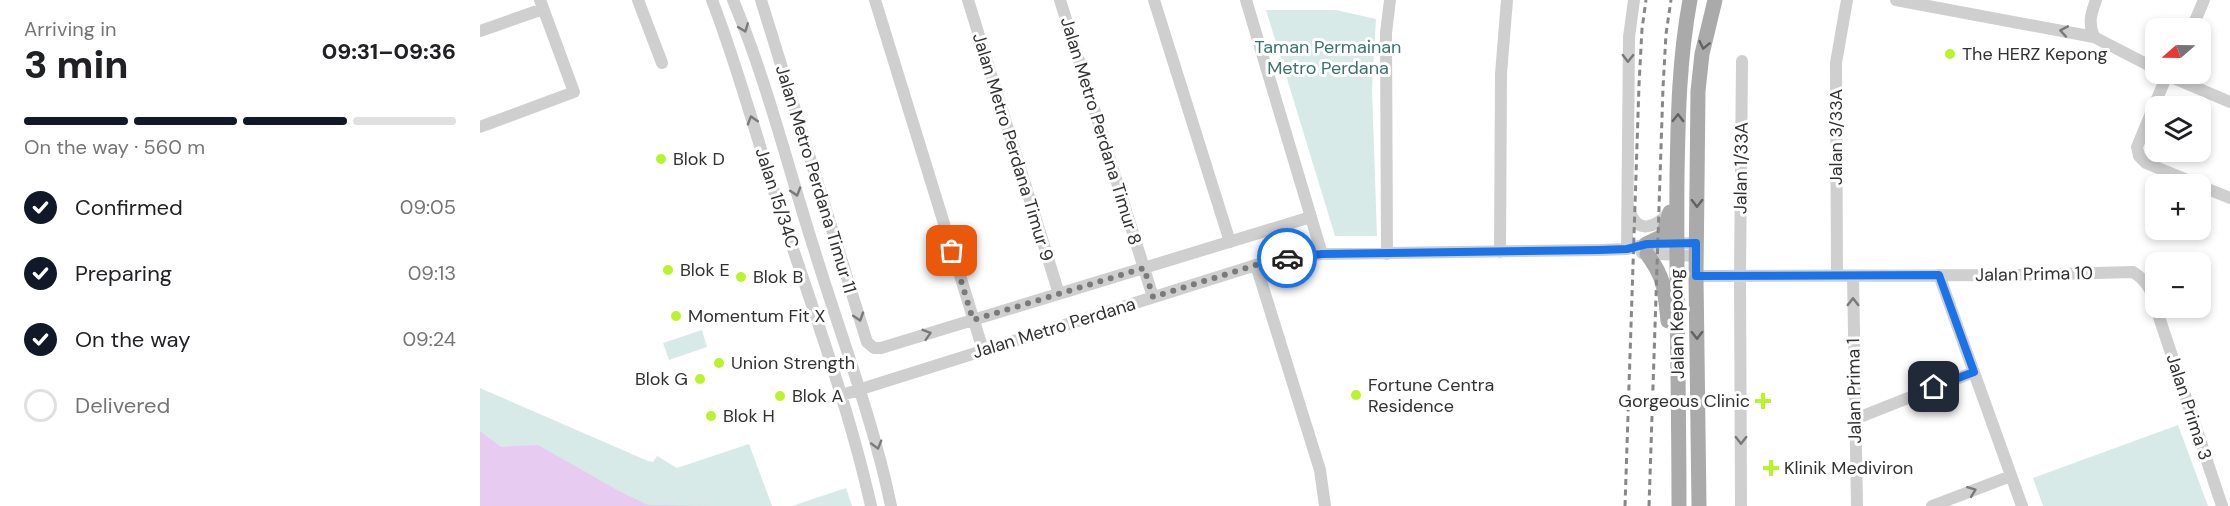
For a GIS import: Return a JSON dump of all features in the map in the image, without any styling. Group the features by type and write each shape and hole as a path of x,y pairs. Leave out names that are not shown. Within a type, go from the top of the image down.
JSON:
{"main road":[{"name":"Jalan Kepong","path":"1679,506 1676,249 1678,87 1690,0"},
{"path":"1684,31 1695,0"},
{"name":"Jalan Kepong","path":"1699,506 1696,276 1698,91 1702,54 1715,0"},
{"path":"1677,177 1663,236 1647,249 1663,281 1678,419"}],"street":[{"path":"638,0 662,63"},
{"name":"Jalan 15/34C","path":"712,0 732,52 768,173 842,395 871,506"},
{"name":"Jalan 15/34C","path":"733,0 750,45 831,305 861,389 879,450 891,506"},
{"name":"Jalan Metro Perdana Timur 11","path":"761,0 867,342 874,348 881,348 973,320"},
{"path":"875,0 982,350"},
{"name":"Jalan Metro Perdana Timur 9","path":"968,0 1059,294"},
{"name":"Jalan Metro Perdana Timur 8","path":"1060,0 1153,297"},
{"path":"1155,0 1230,242"},
{"path":"1246,0 1322,254"},
{"path":"1387,254 1386,33 1390,0"},
{"path":"1500,252 1501,74 1507,0"},
{"path":"1627,249 1629,37 1634,0"},
{"name":"Jalan 3/33A","path":"1837,275 1836,63 1847,0"},
{"path":"1896,0 2094,37 2145,63"},
{"path":"2094,37 2090,26 2090,16 2096,0"},
{"path":"2196,18 2204,0"},
{"path":"480,31 542,4 574,92 480,127"},
{"name":"Jalan 1/33A","path":"1741,506 1742,61"},
{"path":"2162,84 2137,147 2139,156 2146,163 2172,174"},
{"path":"2189,84 2230,102"},
{"path":"2211,190 2230,198"},
{"path":"1628,204 1632,220 1640,226 1656,225 1670,211"},
{"path":"973,320 1311,217"},
{"name":"Jalan Metro Perdana","path":"842,395 1256,265 1296,256 1696,249"},
{"path":"1256,265 1320,470 1325,506"},
{"name":"Jalan Prima 10","path":"1696,276 2018,275 2133,272 2145,282"},
{"path":"1939,275 2022,506"},
{"name":"Jalan Prima 1","path":"1853,276 1857,506"},
{"name":"Jalan Prima 3","path":"2160,318 2222,506"},
{"path":"1855,419 1974,372"},
{"path":"1932,506 2012,476"}],"green space":[{"name":"Taman Permainan Metro Perdana","path":"1266,10 1336,10 1376,19 1372,89 1377,236 1335,236"},
{"path":"702,330 707,347 669,360 663,343"},
{"path":"480,388 648,461 653,462 657,456 677,468 749,444 772,506 480,506"},
{"path":"2178,425 2208,506 2043,506 2033,478"},
{"path":"846,488 852,506 792,506"}],"shaded area":[{"path":"480,431 501,447 538,445 648,505 716,506 480,506"}],"railway":[{"path":"1625,506 1639,85 1646,0"},
{"path":"1649,506 1663,88 1666,34 1671,0"}],"way so far":[{"path":"952,251 973,320 1144,268 1153,297 1256,265 1287,258"}],"place":[{"name":"The HERZ Kepong","path":"1950,54"},
{"name":"Blok D","path":"661,159"},
{"name":"Blok E","path":"668,270"},
{"name":"Blok B","path":"741,277"},
{"name":"Momentum Fit X","path":"676,316"},
{"name":"Union Strength","path":"719,363"},
{"name":"Blok G","path":"700,379"},
{"name":"Fortune Centra Residence","path":"1356,395"},
{"name":"Blok A","path":"780,396"},
{"name":"Gorgeous Clinic","path":"1763,401"},
{"name":"Blok H","path":"711,416"},
{"name":"Klinik Mediviron","path":"1771,468"}],"route":[{"path":"1287,258 1322,254 1443,254 1627,249 1647,244 1696,243 1696,276 1939,275 1974,372 1934,387"}]}
